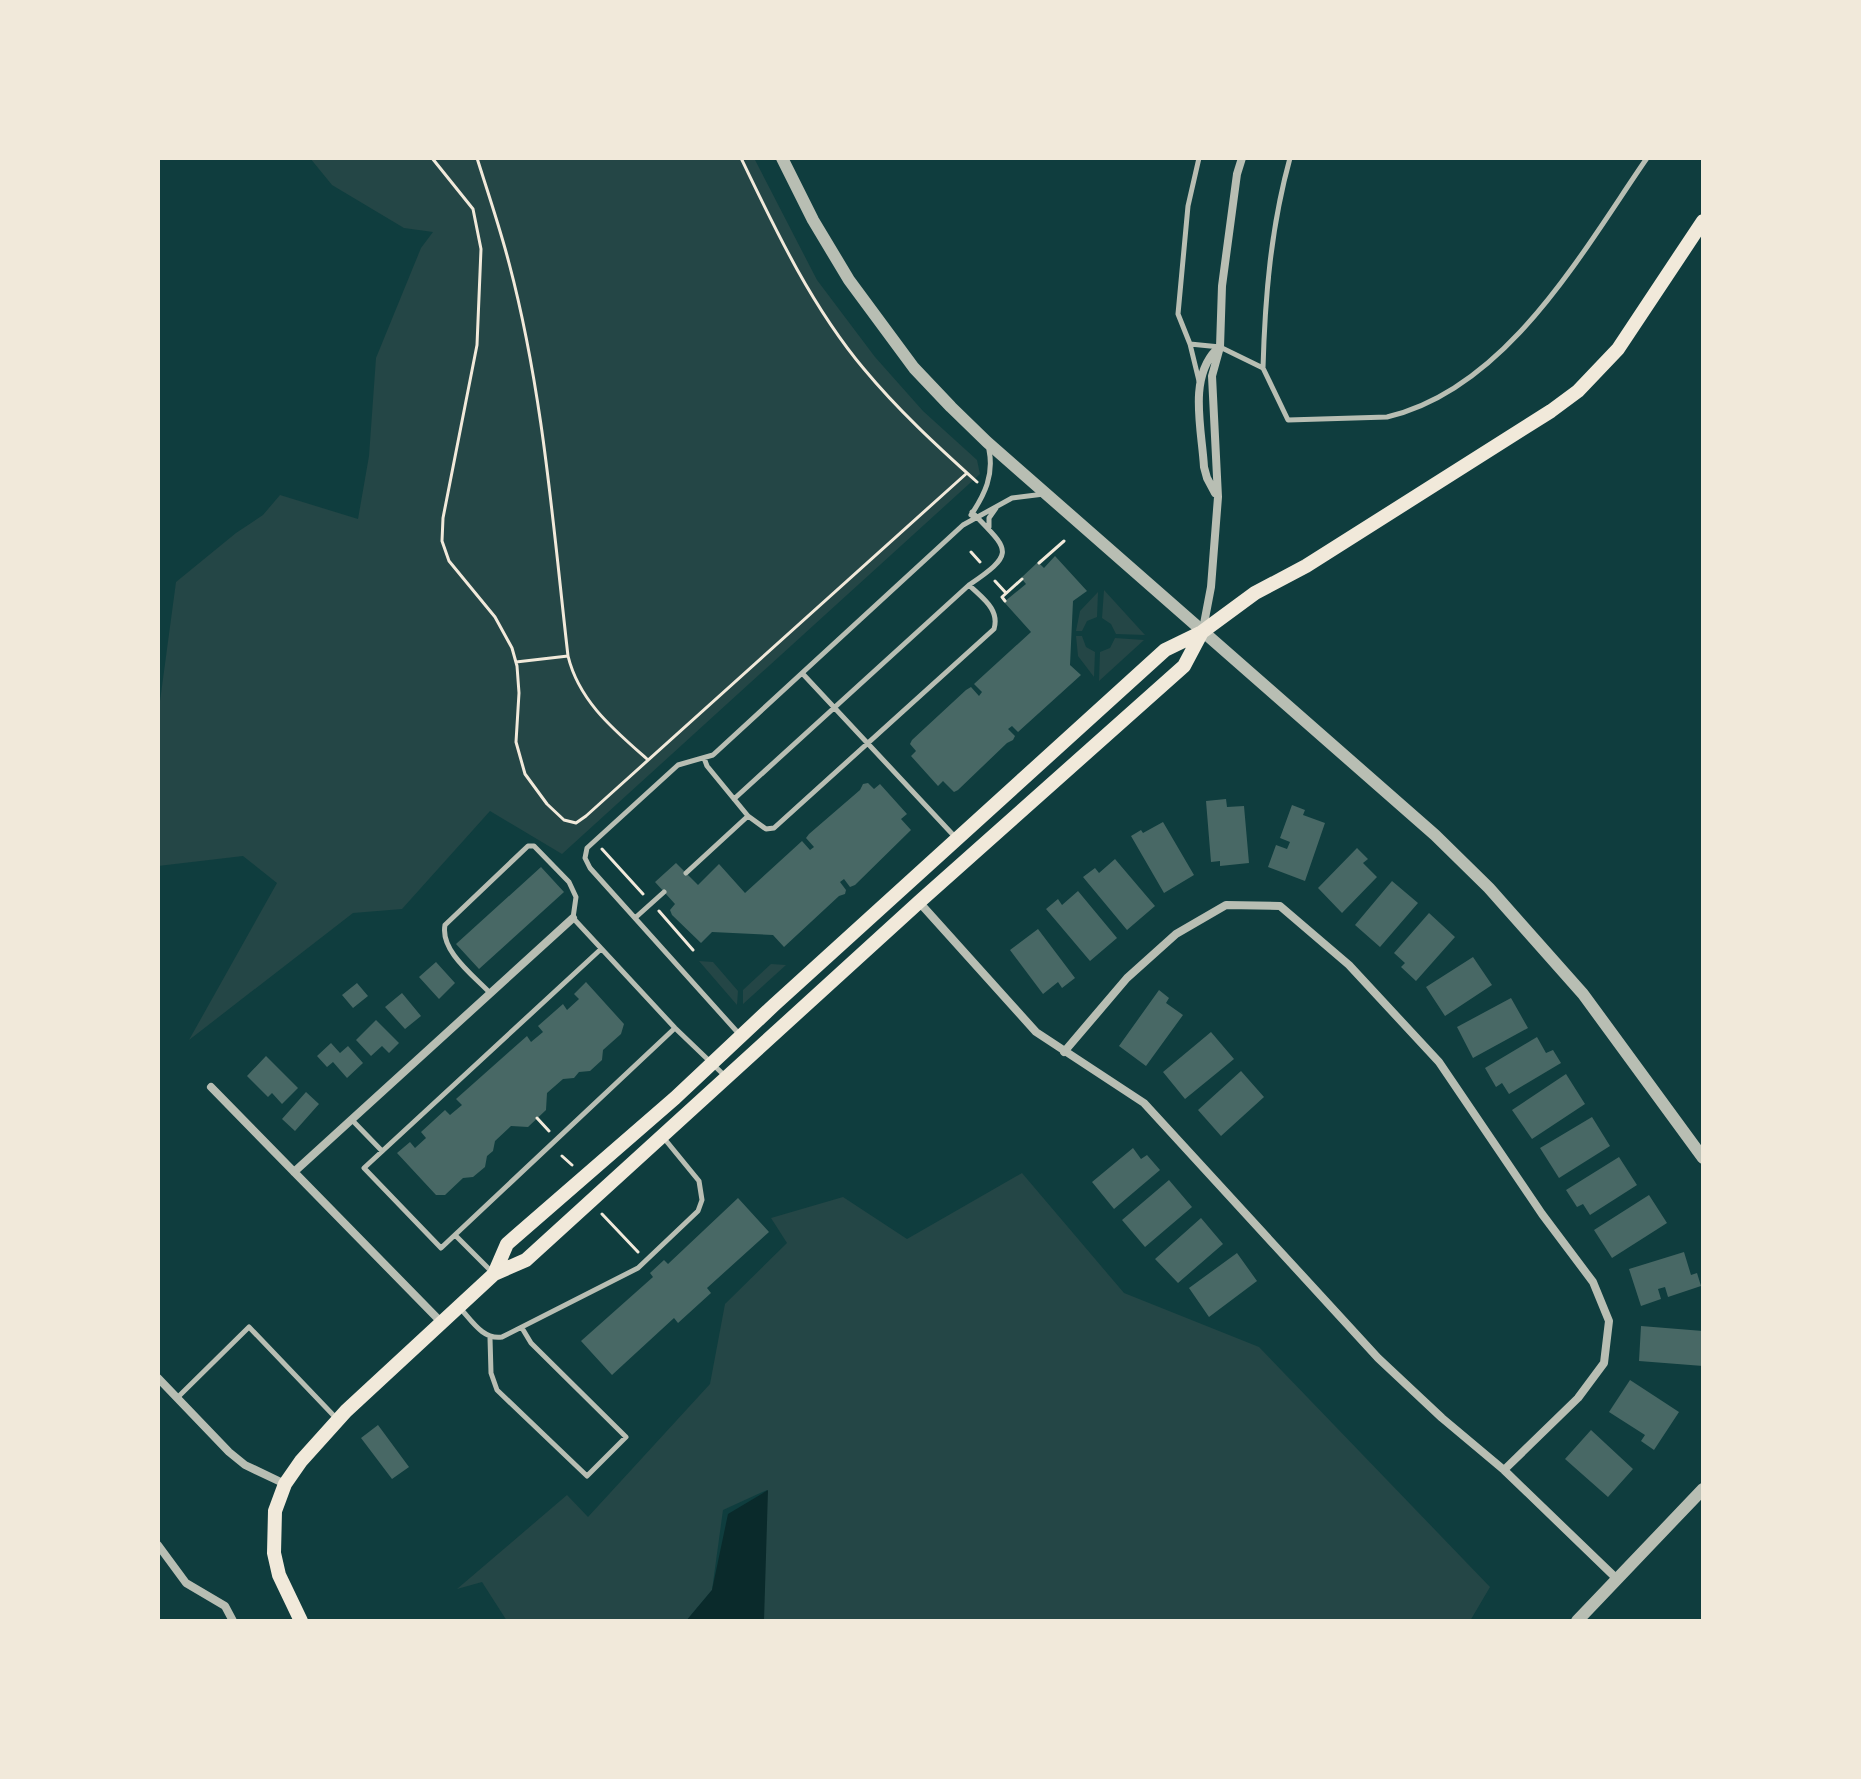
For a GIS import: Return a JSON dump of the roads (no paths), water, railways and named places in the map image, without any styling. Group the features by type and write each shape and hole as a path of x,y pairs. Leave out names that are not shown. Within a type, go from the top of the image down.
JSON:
{"main road":[{"path":"494,1274 507,1244 675,1098 1165,650 1202,632 1255,593 1306,566 1578,391 1627,338 1703,221"},
{"path":"301,1621 279,1575 274,1553 275,1511 285,1484 338,1420 494,1274 526,1260 1184,666 1202,632"}],"street":[{"path":"782,158 849,280 914,368 987,442 1435,835 1489,888 1583,994 1703,1158"},
{"path":"1202,632 1211,587 1218,497 1212,384 1220,347 1226,258 1242,158"},
{"path":"1218,497 1204,467 1199,384 1203,367 1220,347"},
{"path":"919,902 1036,1032 1144,1103 1378,1358 1504,1470 1617,1579"},
{"path":"1064,1052 1127,978 1176,934 1226,905 1280,906 1349,965 1439,1062 1542,1214 1593,1282 1609,1321 1604,1363 1578,1398 1504,1470"},
{"path":"294,1172 573,918"},
{"path":"211,1087 442,1323"},
{"path":"158,1378 245,1465 285,1484"},
{"path":"1577,1621 1703,1489"},
{"path":"158,1545 186,1583 225,1606 233,1621"}],"lane":[{"path":"1199,158 1188,206 1178,314 1190,344 1199,384"},
{"path":"1290,158 1274,226 1267,275 1263,368 1288,420 1387,417 1430,402 1490,362 1545,306 1647,158"},
{"path":"1190,344 1220,347 1263,368"},
{"path":"974,515 991,475 987,442"},
{"path":"740,1036 586,863 587,848 678,765 713,755 974,515 1028,495 1046,494"},
{"path":"993,535 989,529 989,518 1005,502"},
{"path":"734,799 1003,556 1002,544 974,515"},
{"path":"704,758 707,766 748,816 766,829 774,828 994,629 996,620 993,610 969,585"},
{"path":"802,673 956,839"},
{"path":"686,873 748,816"},
{"path":"490,993 447,946 443,935 445,925 528,846 534,846 569,882 576,897 573,918 727,1079"},
{"path":"635,918 664,892"},
{"path":"601,949 364,1168 441,1248 675,1028"},
{"path":"351,1120 382,1151"},
{"path":"490,1338 502,1337 522,1328 638,1268 698,1211 702,1200 699,1181 663,1136"},
{"path":"455,1235 494,1274"},
{"path":"460,1308 490,1338 491,1373 497,1390 587,1476 626,1437 531,1343 522,1328"},
{"path":"177,1398 249,1327 338,1420"}]}
